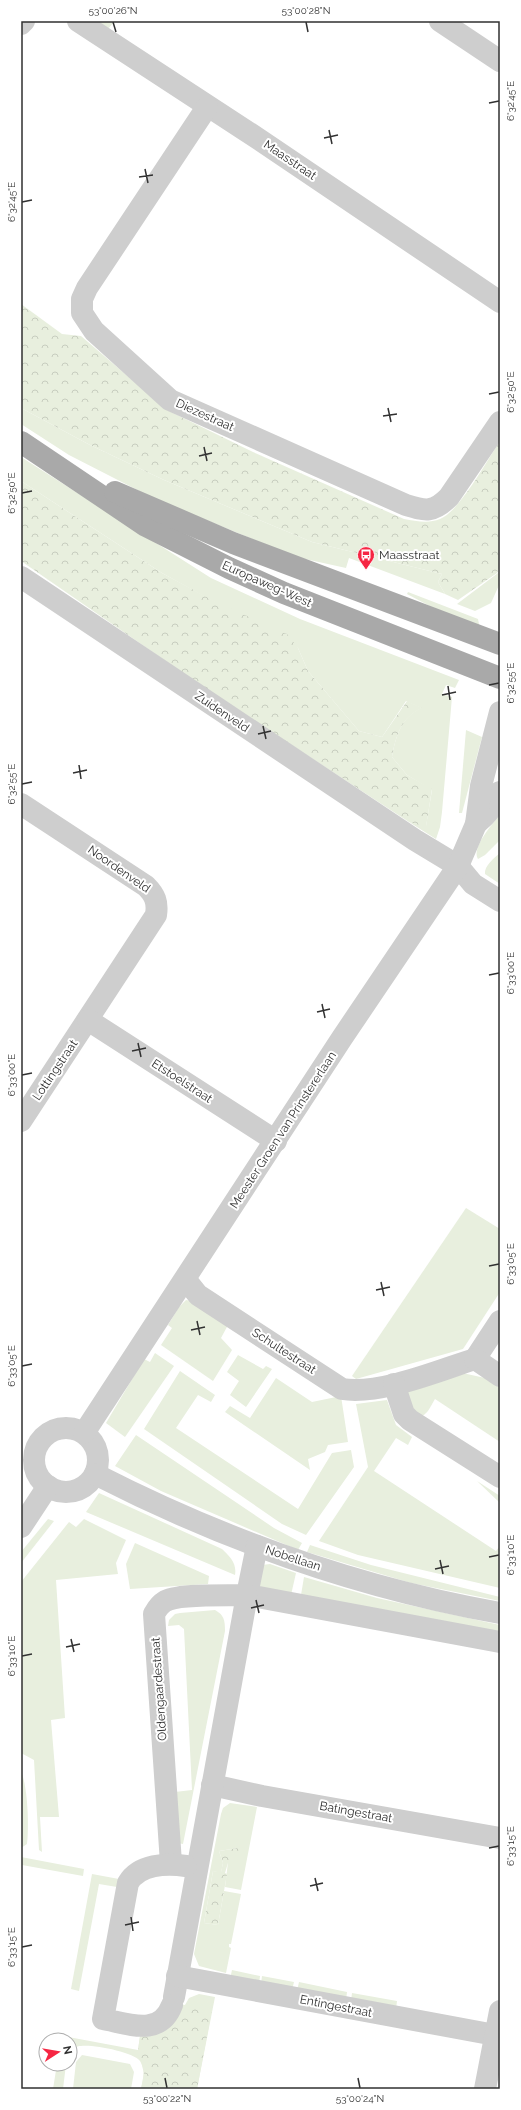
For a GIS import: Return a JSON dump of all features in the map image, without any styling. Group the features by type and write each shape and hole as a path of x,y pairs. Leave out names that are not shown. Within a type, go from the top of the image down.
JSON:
{"main road":[{"name":"Europaweg-West","path":"21,442 146,526 229,568 284,593 500,678"},
{"name":"Europaweg-West","path":"49,461 182,522 500,644"}],"street":[{"path":"21,24 24,21"},
{"name":"Maasstraat","path":"78,21 207,107 254,136 500,302"},
{"path":"440,21 500,61"},
{"name":"Diezestraat","path":"207,107 87,288 82,299 82,312 94,331 170,400 406,505 425,510 439,507 449,497 500,422"},
{"name":"Zuidenveld","path":"21,577 390,824 458,866 473,884 500,901"},
{"name":"Meester Groen van Prinstererlaan","path":"84,1433 458,866 476,824 481,786 500,712"},
{"name":"Meester Groen van Prinstererlaan","path":"476,824 486,816 496,802 500,792"},
{"name":"Noordenveld","path":"21,804 146,886 153,893 156,900 156,915 88,1020"},
{"name":"Lottingstraat","path":"21,1121 88,1020"},
{"name":"Etstoelstraat","path":"88,1020 276,1142"},
{"name":"Schultestraat","path":"186,1280 198,1295 342,1389 354,1391 394,1384 475,1359"},
{"path":"500,1321 475,1359 500,1376"},
{"path":"394,1384 404,1414 410,1420 500,1477"},
{"path":"67,1427 84,1433 91,1439 98,1456 95,1474 86,1484 74,1491 56,1490 48,1486 36,1472 34,1454 29,1440 42,1438 58,1428 67,1427"},
{"name":"Nobellaan","path":"95,1474 182,1516 257,1546 394,1589 500,1613"},
{"path":"21,1527 48,1486"},
{"path":"197,1868 170,1863 145,1868 136,1874 128,1883 102,2019 143,2026 152,2026 164,2019 169,2013 174,1993 257,1546"},
{"path":"248,1595 500,1642"},
{"name":"Oldengaardestraat","path":"170,1863 154,1614 158,1607 165,1601 179,1597 248,1595"},
{"name":"Batingestraat","path":"212,1785 262,1796 500,1838"},
{"name":"Entingestraat","path":"174,1993 495,2035"},
{"path":"485,2089 500,2011"}],"green space":[{"path":"98,21 115,21 108,29"},
{"path":"21,304 62,334 81,336 167,410 253,452 404,519 422,522 436,521 448,514 464,496 500,441 500,566 497,573 458,600 445,594 438,582 442,574 312,542 164,480 90,445 21,408"},
{"path":"21,408 90,445 164,480 312,542 442,574 438,582 445,594 349,558 346,568 296,557 153,498 69,455 21,424"},
{"path":"21,457 211,578 300,619 459,680 455,688 446,685 442,694 452,697 442,812 440,827 436,839 409,822 426,826 432,790 407,775 392,757 395,741 400,728 414,712 421,708 406,701 382,737 359,731 308,671 298,648 162,573 21,481"},
{"path":"21,481 162,573 216,602 287,634 298,648 308,671 359,731 382,737 407,701 422,708 404,722 395,741 392,757 407,775 432,789 426,827 409,822 206,689 21,561"},
{"path":"500,568 500,583 491,603 475,611 457,604 498,573"},
{"path":"408,592 478,619 480,629 458,621 407,594"},
{"path":"466,730 482,737 462,813 459,813"},
{"path":"500,815 500,840 485,855 478,859 477,854 480,842"},
{"path":"500,853 500,884 485,874 485,871 492,860"},
{"path":"466,1208 500,1229 500,1292 463,1349 356,1379 352,1376"},
{"path":"186,1300 196,1302 228,1325 221,1338 232,1350 213,1381 161,1345 172,1328 168,1325 179,1307"},
{"path":"155,1353 174,1366 125,1437 106,1423 144,1359 150,1362"},
{"path":"238,1355 263,1369 266,1366 272,1369 246,1407 230,1395 239,1381 227,1372"},
{"path":"180,1371 215,1395 211,1402 198,1395 176,1428 298,1509 332,1453 351,1450 354,1467 306,1535 282,1524 144,1429"},
{"path":"458,1372 485,1378 500,1388 500,1442 435,1399 425,1414 415,1417 406,1390"},
{"path":"276,1378 312,1402 341,1396 348,1442 328,1445 325,1452 308,1459 310,1470 225,1412 230,1406 250,1418"},
{"path":"387,1400 396,1425 412,1437 408,1445 396,1438 374,1471 496,1551 500,1546 500,1588 358,1555 319,1541 368,1467 356,1404"},
{"path":"136,1435 274,1528 302,1543 298,1550 161,1491 115,1466"},
{"path":"477,1481 500,1496 500,1503"},
{"path":"99,1493 222,1549 234,1564 235,1575 86,1512"},
{"path":"48,1519 54,1521 21,1563 21,1552"},
{"path":"84,1519 126,1540 116,1563 118,1574 56,1580 65,1718 51,1720 59,1817 40,1817 42,1852 39,1850 34,1760 21,1753 21,1582 69,1522 76,1527"},
{"path":"135,1543 209,1576 208,1584 130,1589 126,1564"},
{"path":"310,1545 371,1565 500,1597 500,1601 411,1583 307,1552"},
{"path":"270,1564 296,1573 291,1595 260,1588 257,1583 262,1565"},
{"path":"304,1577 377,1598 500,1625 500,1633 301,1595"},
{"path":"215,1610 223,1618 225,1631 183,1844 178,1843 175,1792 192,1790 184,1629 179,1625 168,1626 169,1620 175,1614"},
{"path":"21,1771 27,1797 28,1827 27,1844 21,1848"},
{"path":"230,1803 257,1807 241,1890 225,1887 228,1862 238,1848 219,1851 223,1863 221,1873 213,1871 204,1923 218,1925 224,1891 241,1894 231,1944 229,1944 229,1947 231,1948 226,1973 199,1966 194,1954 221,1814 223,1808"},
{"path":"238,1848 240,1860 228,1863 225,1873 227,1874 218,1925 204,1923 213,1871 221,1872 223,1863 219,1851"},
{"path":"21,1857 84,1869 83,1876 22,1865 21,1868"},
{"path":"92,1874 119,1879 117,1887 99,1884 79,1991 71,1989"},
{"path":"232,1970 260,1976 259,1984 230,1979"},
{"path":"262,1976 294,1982 292,1990 261,1984"},
{"path":"299,1982 347,1992 346,2000 297,1991"},
{"path":"352,1993 397,2001 396,2009 351,2001"},
{"path":"199,1994 215,1997 197,2089 141,2089 144,2075 143,2068 140,2061 136,2058 112,2049 94,2046 78,2046 78,2039 138,2050 140,2036 180,2004 185,2005 189,1998"},
{"path":"196,2007 212,2009 197,2089 141,2089 144,2073 138,2050 140,2036 179,2010"},
{"path":"82,2055 130,2064 134,2072 131,2089 73,2089 75,2072 78,2072 78,2060"},
{"path":"56,2072 65,2072 63,2089 53,2089"}],"place":[{"name":"Maasstraat","path":"366,570"}]}
